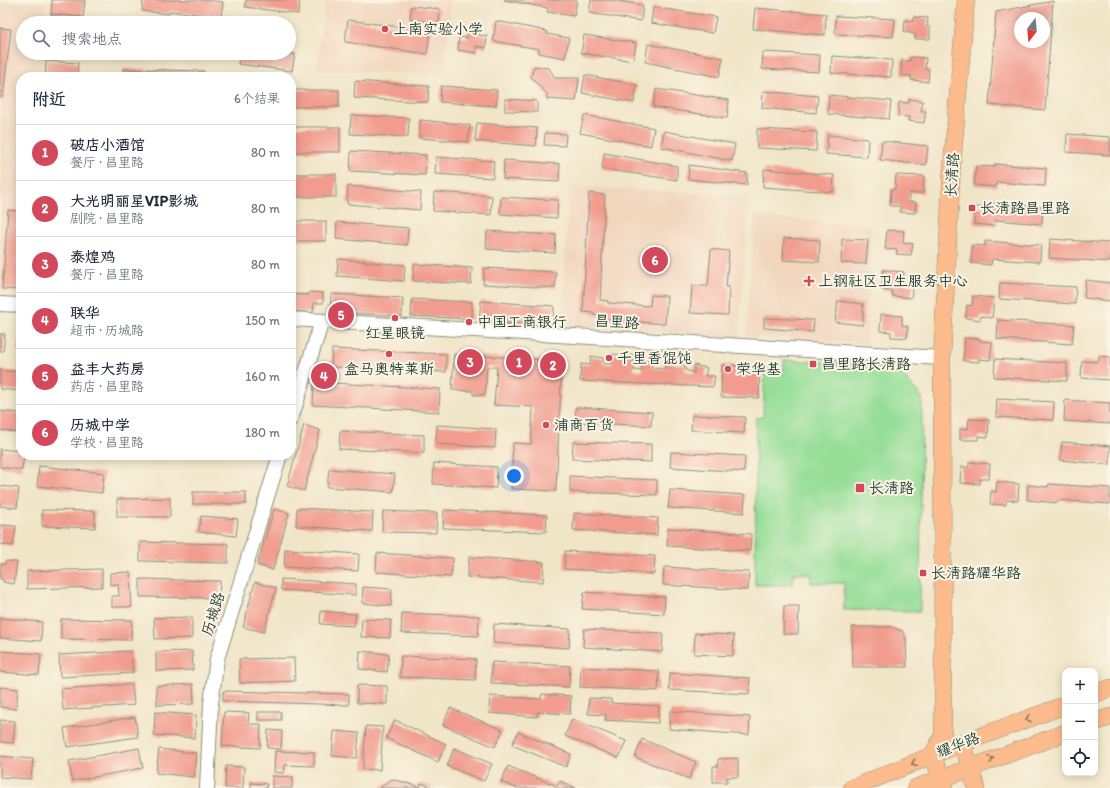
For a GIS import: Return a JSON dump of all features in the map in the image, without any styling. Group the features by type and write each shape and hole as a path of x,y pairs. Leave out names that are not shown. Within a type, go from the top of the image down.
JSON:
{"main road":[{"name":"长清路","path":"933,755 944,735 942,358 953,157 966,0"},
{"path":"1098,693 1110,688"},
{"name":"耀华路","path":"852,788 963,743 1062,706"},
{"path":"1098,721 1110,717"},
{"name":"耀华路","path":"916,788 943,783 970,767 1062,734"},
{"path":"944,735 963,743 976,788"},
{"path":"933,755 943,783"}],"street":[{"path":"0,304 16,305"},
{"name":"昌里路","path":"296,319 942,358"},
{"path":"296,403 322,321"},
{"name":"历城路","path":"207,788 211,703 217,659 278,460"}],"shaded area":[{"name":"上南实验小学","path":"325,0 451,0 444,75 317,70"},
{"path":"0,3 46,3 45,16 16,16 16,60 43,60 42,72 16,72 16,294 0,292"},
{"path":"569,186 749,196 739,338 562,324"},
{"name":"上钢社区卫生服务中心","path":"755,216 872,226 866,343 746,336"}],"green space":[{"path":"784,360 894,366 922,397 920,611 844,610 844,583 811,583 811,574 793,573 793,585 755,585 756,418 763,417 765,369 784,370"}],"building":[{"path":"52,0 85,0 83,16 51,14"},
{"path":"143,0 205,0 223,2 221,16 170,11 169,14 142,11"},
{"path":"246,0 300,0 298,14 245,7"},
{"path":"504,0 577,0 574,16 547,12 548,8"},
{"path":"591,0 612,0 643,5 641,21 589,13"},
{"path":"1053,1 1050,42 1050,12 1014,12 1014,48 1050,48 1045,110 989,105 996,12"},
{"path":"411,6 440,9 439,23 410,19"},
{"path":"653,7 716,17 713,33 651,23"},
{"path":"755,8 826,14 825,35 753,29"},
{"path":"836,16 895,19 893,37 835,34"},
{"path":"914,17 928,18 927,27 930,27 930,39 915,39 915,34 904,32 905,20 913,21"},
{"path":"348,20 430,31 427,54 345,42"},
{"path":"496,21 547,31 547,34 569,38 565,58 539,53 539,49 493,41"},
{"path":"0,28 11,29 3,97 0,97"},
{"path":"468,28 479,31 480,36 487,35 486,48 476,46 477,53 458,50 459,37 467,38"},
{"path":"584,35 636,43 633,61 581,53"},
{"path":"648,44 723,58 719,77 645,62"},
{"path":"763,52 820,55 819,72 762,69"},
{"path":"832,56 892,60 891,77 831,73"},
{"path":"911,57 926,58 925,69 929,69 928,82 911,80 911,76 901,75 902,60 910,61"},
{"path":"239,60 294,60 292,71 238,64"},
{"path":"46,61 78,63 77,72 45,72"},
{"path":"534,66 549,68 555,78 579,78 576,101 547,99 547,94 531,77"},
{"path":"123,69 204,71 204,72 123,72"},
{"path":"585,75 637,85 634,103 582,93"},
{"path":"355,81 429,86 428,102 354,98"},
{"path":"441,86 497,90 496,106 440,102"},
{"path":"656,89 729,100 727,118 653,107"},
{"path":"296,90 339,90 339,107 296,107"},
{"path":"763,91 818,96 816,113 762,108"},
{"path":"829,95 891,101 889,119 828,114"},
{"path":"505,99 537,101 537,112 505,111"},
{"path":"909,99 923,101 921,111 926,111 924,123 908,121 909,117 898,116 899,102 909,103"},
{"path":"351,115 409,118 408,137 350,134"},
{"path":"584,115 654,128 651,146 580,133"},
{"path":"420,120 470,125 468,142 419,138"},
{"path":"477,123 537,128 536,146 475,141"},
{"path":"296,127 340,127 340,152 296,152"},
{"path":"757,129 817,132 816,151 757,148"},
{"path":"664,131 735,144 732,161 661,147"},
{"path":"545,133 566,134 565,146 544,145"},
{"path":"1067,134 1110,137 1110,155 1066,152"},
{"path":"828,135 868,139 867,157 826,154"},
{"path":"882,141 928,146 926,165 880,160"},
{"path":"351,151 426,155 425,175 350,171"},
{"path":"604,153 677,166 677,180 602,169"},
{"path":"436,157 494,161 493,178 435,174"},
{"path":"504,160 560,164 559,182 503,179"},
{"path":"995,164 1046,168 1045,186 997,182 996,187 974,185 976,166 994,167"},
{"path":"689,165 747,173 747,185 688,179"},
{"path":"764,169 834,175 833,192 763,187"},
{"path":"296,174 336,174 336,197 296,197"},
{"path":"896,175 924,176 923,193 909,193 909,202 916,202 915,213 900,212 900,206 890,206 891,189 895,189"},
{"path":"348,186 421,192 420,210 347,204"},
{"path":"434,192 492,196 491,215 433,211"},
{"path":"589,193 605,195 600,300 608,301 608,303 650,306 651,295 667,296 665,324 605,319 605,316 583,312"},
{"path":"501,197 558,200 557,218 500,214"},
{"path":"993,203 1043,207 1042,224 995,220 995,226 974,224 975,207 992,208"},
{"path":"8,210 16,211 16,290 2,289"},
{"path":"296,221 326,221 326,241 296,241"},
{"path":"337,222 408,228 407,245 336,239"},
{"path":"887,230 904,231 903,243 913,244 911,255 896,254 897,250 885,249"},
{"path":"487,231 556,235 555,253 486,249"},
{"path":"784,238 820,240 819,262 783,260"},
{"path":"842,239 868,240 866,264 841,263"},
{"path":"1050,239 1110,243 1110,262 1049,258"},
{"path":"985,241 1041,245 1040,262 992,259 991,265 971,263 972,245 985,246"},
{"path":"711,249 729,251 726,287 729,287 728,315 690,313 692,286 708,286"},
{"path":"338,259 405,265 404,281 337,276"},
{"path":"414,264 472,268 471,284 413,281"},
{"path":"484,268 556,272 555,288 483,284"},
{"path":"883,270 904,272 903,284 913,285 911,298 892,296 892,291 882,290"},
{"path":"1086,280 1110,283 1110,301 1084,298"},
{"path":"1000,283 1076,287 1075,304 999,299"},
{"path":"309,292 323,293 323,303 314,303 313,313 296,311 296,294 309,295"},
{"path":"331,294 403,298 402,316 330,312"},
{"path":"973,296 994,298 992,318 981,316 980,320 966,318 967,305 972,306"},
{"path":"412,299 472,302 472,319 411,316"},
{"path":"481,301 554,306 553,326 479,321"},
{"path":"838,301 863,304 863,325 835,322"},
{"path":"881,314 902,316 902,325 908,326 907,338 891,337 891,332 880,331"},
{"path":"764,318 814,320 813,332 764,328"},
{"path":"998,320 1074,325 1072,344 997,339"},
{"path":"0,334 5,334 3,351 0,351"},
{"path":"965,338 980,339 980,341 992,342 990,360 979,359 979,362 963,361"},
{"path":"332,349 446,354 446,372 331,367"},
{"name":"浦商百货","path":"454,354 562,361 556,491 511,489 513,443 531,444 533,407 494,405 497,367 487,367 485,395 473,395 473,391 452,390"},
{"path":"612,354 634,355 634,370 642,371 641,360 652,361 652,368 665,369 664,362 685,365 685,370 694,373 694,365 707,368 705,376 715,376 713,387 580,381 581,364 590,365 591,356 603,358 603,364 613,364"},
{"path":"1099,356 1110,357 1110,380 1081,378 1082,361 1098,362"},
{"path":"995,359 1067,363 1067,381 994,377"},
{"path":"722,365 760,366 759,398 721,397"},
{"path":"0,370 16,372 16,391 0,389"},
{"path":"314,382 440,389 439,412 313,405"},
{"path":"997,399 1054,402 1053,420 996,417"},
{"path":"1065,400 1110,403 1110,424 1064,421"},
{"path":"576,407 652,412 651,426 575,422"},
{"path":"0,411 16,413 16,432 0,430"},
{"path":"692,415 745,417 744,433 691,430"},
{"path":"969,419 989,420 988,437 978,436 978,440 960,440 960,429 968,429"},
{"path":"304,425 320,430 304,491 287,486 294,460 296,460 296,454"},
{"path":"437,425 496,429 495,448 436,444"},
{"path":"340,431 424,435 424,453 339,449"},
{"path":"573,442 651,444 651,462 572,459"},
{"path":"1062,442 1110,446 1110,465 1060,460"},
{"path":"0,449 16,451 16,460 23,460 22,470 0,467"},
{"path":"671,452 745,456 744,472 670,467"},
{"path":"969,462 990,464 989,479 980,479 980,484 960,483 961,467 969,467"},
{"path":"434,463 497,467 496,488 433,484"},
{"path":"39,466 104,473 102,493 37,486"},
{"path":"329,469 395,474 393,492 327,487"},
{"path":"570,476 657,480 657,495 570,492"},
{"path":"997,482 1019,484 1018,501 1006,500 1006,505 990,504 991,491 996,492"},
{"path":"1049,484 1110,488 1110,504 1058,500 1058,503 1027,500 1028,485 1048,487"},
{"path":"0,486 19,488 17,508 0,506"},
{"path":"670,490 745,495 744,513 668,508"},
{"path":"193,492 246,492 246,504 193,504"},
{"path":"170,498 170,517 117,517 117,499"},
{"path":"297,508 373,512 372,531 296,526"},
{"path":"274,509 289,513 273,570 257,565"},
{"path":"42,510 95,511 95,528 42,526"},
{"path":"444,510 547,515 546,532 443,528"},
{"path":"383,511 437,513 436,533 382,532"},
{"path":"574,513 658,518 657,535 573,530"},
{"path":"201,516 238,519 236,536 199,532"},
{"path":"0,525 16,526 13,546 0,544"},
{"path":"668,528 751,534 750,551 667,546"},
{"path":"140,542 228,544 228,563 140,561"},
{"path":"285,549 359,554 358,571 284,567"},
{"path":"565,551 655,556 654,574 564,569"},
{"path":"377,553 453,558 451,577 376,572"},
{"path":"469,557 544,562 543,582 467,577"},
{"path":"6,561 17,562 14,584 3,582 3,579 0,579 0,564 5,564"},
{"path":"664,567 749,572 748,590 663,585"},
{"path":"102,569 102,587 27,589 27,571"},
{"path":"130,572 132,607 112,607 112,596 119,596 118,584 110,585 110,573"},
{"path":"140,579 220,581 219,598 140,597"},
{"path":"281,579 356,584 356,595 281,590"},
{"path":"255,582 276,588 264,632 243,627"},
{"path":"363,587 392,589 391,606 362,603"},
{"path":"584,592 665,597 664,614 582,609"},
{"path":"784,606 799,606 798,634 783,634"},
{"path":"321,611 356,614 354,626 320,624"},
{"path":"402,613 479,616 478,636 401,633"},
{"path":"192,617 192,638 155,639 154,618"},
{"path":"0,618 42,622 41,641 0,638"},
{"path":"61,619 132,620 131,640 61,639"},
{"path":"362,619 391,620 390,638 361,637"},
{"path":"494,624 570,629 569,648 493,643"},
{"path":"852,627 892,627 902,631 906,641 907,667 853,667"},
{"path":"584,629 663,633 662,652 583,647"},
{"path":"695,633 734,635 733,656 694,654"},
{"path":"0,651 41,654 39,675 0,672"},
{"path":"131,651 133,673 60,677 59,655"},
{"path":"192,651 193,670 156,671 156,652"},
{"path":"360,651 389,654 387,672 359,669"},
{"path":"401,656 476,659 475,680 400,677"},
{"path":"294,658 295,681 240,683 239,659"},
{"path":"492,662 570,666 569,687 491,683"},
{"path":"581,667 659,671 658,691 580,687"},
{"path":"670,673 750,678 749,694 669,690"},
{"path":"132,684 134,705 63,710 61,689"},
{"path":"193,684 194,704 157,705 156,686"},
{"path":"357,685 387,686 387,704 357,703"},
{"path":"0,687 18,689 16,709 0,707"},
{"path":"223,691 349,694 349,705 223,701"},
{"path":"542,694 571,696 570,714 538,712 537,717 489,713 490,696 541,699"},
{"path":"589,698 611,699 611,703 659,706 658,723 605,720 606,715 588,714"},
{"path":"450,708 503,730 495,747 443,725"},
{"path":"670,711 750,717 749,735 669,729"},
{"path":"155,712 196,715 195,738 154,735"},
{"path":"224,712 249,713 248,724 261,724 260,748 222,746"},
{"path":"258,712 281,712 281,720 258,720"},
{"path":"135,717 138,737 67,747 64,728"},
{"path":"572,719 626,741 619,758 565,736"},
{"path":"0,720 15,721 13,743 0,742"},
{"path":"395,720 446,744 438,762 386,738"},
{"path":"366,726 383,727 380,770 363,769"},
{"path":"268,730 282,731 281,749 267,748"},
{"path":"334,731 359,733 357,758 332,756"},
{"path":"518,732 571,754 566,767 512,745"},
{"path":"642,739 696,762 689,779 635,757"},
{"path":"139,748 143,768 72,781 69,761"},
{"path":"454,748 492,764 484,781 447,766"},
{"path":"159,749 196,753 194,777 156,773"},
{"path":"275,751 314,752 314,766 285,765 284,773 274,772"},
{"path":"0,756 33,759 31,779 0,777"},
{"path":"738,758 738,777 727,777 727,782 713,782 713,766 718,766 718,759"},
{"path":"226,766 244,767 243,788 225,788"},
{"path":"508,766 557,786 559,781 576,788 516,788 501,782"},
{"path":"272,776 293,777 292,788 272,788"},
{"path":"392,779 420,787 421,783 435,788 379,788"},
{"path":"251,783 267,784 266,788 251,788"}],"place":[{"name":"上南实验小学","path":"385,29"},
{"name":"长清路昌里路","path":"972,208"},
{"name":"历城中学","path":"655,260"},
{"name":"上钢社区卫生服务中心","path":"809,281"},
{"name":"益丰大药房","path":"341,315"},
{"name":"红星眼镜","path":"395,318"},
{"name":"中国工商银行","path":"469,322"},
{"name":"盒马奥特莱斯","path":"389,354"},
{"name":"千里香馄饨","path":"609,358"},
{"name":"泰煌鸡","path":"470,362"},
{"name":"破店小酒馆","path":"519,362"},
{"name":"昌里路长清路","path":"813,364"},
{"name":"大光明丽星VIP影城","path":"553,365"},
{"name":"荣华基","path":"728,369"},
{"name":"联华","path":"324,376"},
{"name":"浦商百货","path":"546,425"},
{"name":"长清路","path":"860,488"},
{"name":"长清路耀华路","path":"923,573"}]}
